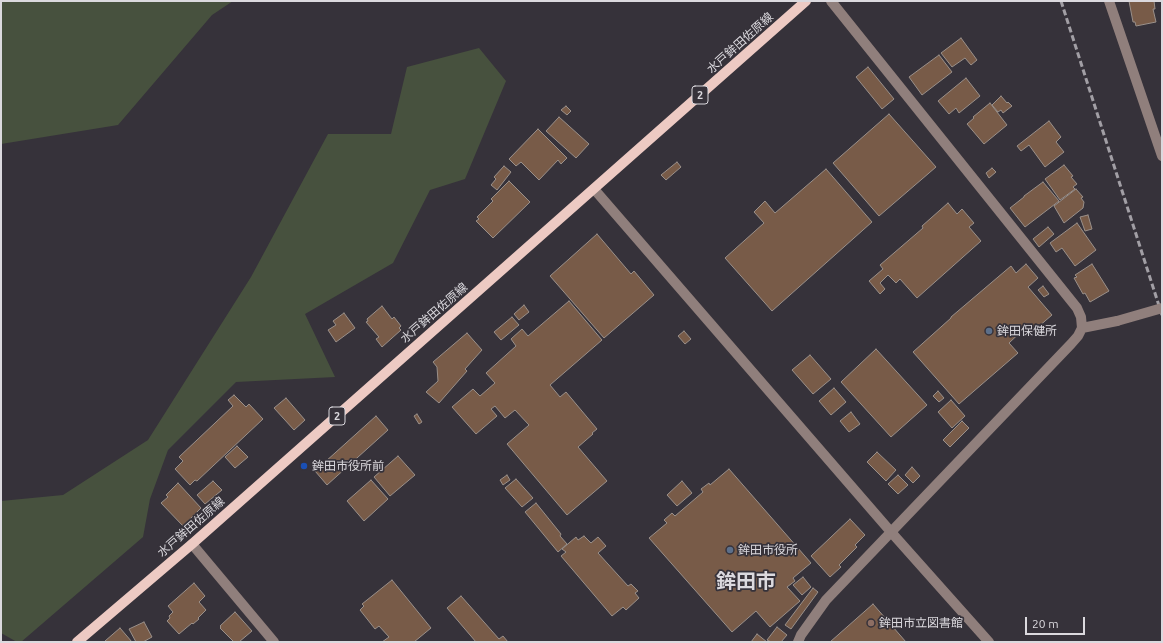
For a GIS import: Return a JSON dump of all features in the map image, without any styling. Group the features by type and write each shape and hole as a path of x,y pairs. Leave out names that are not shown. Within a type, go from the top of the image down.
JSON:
{"main road":[{"name":"水戸鉾田佐原線","path":"77,642 192,544 806,1"}],"street":[{"path":"798,642 826,600 1071,344 1078,336 1082,328 1081,317 1077,308 831,1"},
{"path":"1109,1 1162,156"},
{"path":"594,189 891,532 989,642"},
{"path":"1082,328 1117,321 1162,308"},
{"path":"192,544 274,642"}],"green space":[{"path":"1,1 233,1 212,15 118,125 1,144"},
{"path":"479,48 506,81 465,179 430,190 393,263 305,314 335,377 236,382 168,450 150,499 143,537 21,642 17,642 1,633 1,501 63,495 148,440 251,277 328,134 391,134 407,67"}],"building":[{"path":"1129,1 1154,1 1155,9 1153,9 1156,22 1136,26 1135,22 1133,22"},
{"path":"961,38 977,60 971,65 965,58 952,67 941,53"},
{"path":"939,55 952,72 922,95 909,77"},
{"path":"868,67 894,99 882,109 856,77"},
{"path":"966,78 980,96 959,113 956,108 949,114 938,101"},
{"path":"1001,96 1012,106 1003,113 1001,110 998,112 992,105"},
{"path":"990,103 1007,125 984,144 967,124"},
{"path":"566,106 571,111 567,115 561,110"},
{"path":"889,114 936,167 879,216 833,163"},
{"path":"559,117 589,144 576,158 546,131"},
{"path":"1049,121 1061,137 1056,142 1064,152 1045,167 1029,145 1021,151 1017,146"},
{"path":"538,129 567,158 561,164 558,160 539,180 521,162 516,166 509,159"},
{"path":"677,162 681,167 666,180 661,175"},
{"path":"1064,165 1073,176 1071,177 1077,184 1073,187 1075,189 1060,200 1045,179"},
{"path":"504,166 511,172 497,190 491,185 496,179 494,177"},
{"path":"992,168 996,172 989,178 986,173"},
{"path":"826,169 872,222 772,311 725,258 764,223 754,212 765,201 775,213"},
{"path":"509,181 530,202 493,238 476,221 479,219 477,217 493,201 491,199"},
{"path":"1043,182 1059,201 1025,227 1010,208"},
{"path":"1076,189 1083,197 1081,198 1084,202 1083,208 1064,223 1054,206"},
{"path":"948,203 957,214 962,209 974,223 969,227 981,241 917,298 900,279 896,283 888,275 880,283 885,289 880,294 869,281 883,269 880,265 923,228 922,226"},
{"path":"1088,215 1092,229 1085,231 1080,217"},
{"path":"1077,223 1096,250 1075,266 1062,248 1056,252 1050,243"},
{"path":"1048,227 1054,234 1039,247 1033,239"},
{"path":"597,234 631,274 634,271 654,295 604,338 550,276"},
{"path":"1026,264 1038,278 1028,287 1052,315 1031,333 1026,327 1009,343 1018,353 959,404 913,352 951,317 1011,266 1016,273"},
{"path":"1092,264 1109,291 1090,302 1085,293 1083,294 1074,278 1077,277 1075,275"},
{"path":"1043,286 1049,294 1044,297 1038,290"},
{"path":"569,301 602,340 550,385 560,397 566,392 597,429 578,447 607,481 567,515 507,444 529,425 515,410 505,418 495,406 491,409 497,416 476,434 452,407 473,389 480,396 495,383 486,373 516,346 511,339 522,329 528,336"},
{"path":"524,305 529,312 519,320 514,314"},
{"path":"382,306 392,319 394,317 401,326 399,328 401,330 382,347 376,339 379,337 366,322 368,321 367,319"},
{"path":"344,313 355,328 336,342 328,330 336,325 333,321"},
{"path":"512,317 519,325 501,340 494,332"},
{"path":"684,331 691,339 685,344 678,336"},
{"path":"467,333 482,350 465,369 467,371 439,403 426,392 438,381 437,367 433,362"},
{"path":"876,349 927,405 891,437 841,382"},
{"path":"810,355 831,379 813,394 792,370"},
{"path":"834,388 846,402 831,415 819,401"},
{"path":"938,391 944,398 939,402 933,396"},
{"path":"234,395 246,407 249,404 263,419 197,481 195,480 190,485 175,469 183,461 179,457 233,406 228,400"},
{"path":"286,398 305,420 294,430 274,408"},
{"path":"951,400 965,416 952,428 938,412"},
{"path":"851,412 860,424 849,432 840,421"},
{"path":"417,414 422,422 419,424 414,416"},
{"path":"376,416 388,430 327,485 315,471"},
{"path":"962,421 969,428 950,447 943,440"},
{"path":"237,446 248,457 235,468 225,457"},
{"path":"877,452 896,470 886,481 867,462"},
{"path":"398,456 415,475 390,496 374,477"},
{"path":"912,467 920,476 913,483 905,475"},
{"name":"鉾田市役所","path":"729,469 811,563 793,578 795,581 787,587 800,601 770,627 756,611 732,632 649,538 667,523 664,520 672,513 675,516 703,492 701,489 709,483 710,485"},
{"path":"507,475 510,480 503,485 500,480"},
{"path":"898,475 908,485 898,494 888,484"},
{"path":"516,479 533,498 522,507 505,488"},
{"path":"371,480 388,499 364,521 347,501"},
{"path":"213,481 222,490 205,504 197,495"},
{"path":"682,481 692,493 677,506 667,495"},
{"path":"178,483 201,508 183,526 161,503 168,497 166,495"},
{"path":"536,503 561,534 560,536 567,544 558,552 525,512"},
{"path":"850,519 865,535 855,545 857,547 839,565 841,567 830,577 811,556"},
{"path":"584,536 591,543 598,537 606,546 598,553 628,586 631,584 638,591 635,593 639,598 626,610 623,607 612,616 561,556 566,552 562,549 576,537 578,540"},
{"path":"803,577 811,587 802,595 793,585"},
{"path":"392,580 431,628 414,642 382,642 389,637 379,626 375,629 360,610 364,606 362,604"},
{"path":"194,583 205,596 199,602 206,610 198,618 199,619 179,634 167,621 173,612 168,606"},
{"path":"813,588 818,592 791,629 785,625"},
{"path":"461,596 499,639 503,636 508,642 476,642 447,608"},
{"name":"鉾田市立図書館","path":"873,604 906,642 830,642"},
{"path":"235,612 252,631 239,642 234,642 220,628 220,626"},
{"path":"144,622 152,637 143,642 136,642 129,629"},
{"path":"777,627 787,635 781,642 771,642 767,640"},
{"path":"120,628 132,642 105,641"},
{"path":"757,634 767,642 751,642"}],"railway":[{"path":"1061,1 1162,315"}],"place":[{"name":"鉾田保健所","path":"989,331"},
{"name":"鉾田市役所前","path":"304,466"},
{"name":"鉾田市役所","path":"730,550"},
{"name":"鉾田市立図書館","path":"871,623"}],"district":[{"name":"鉾田市","path":"746,581"}]}
